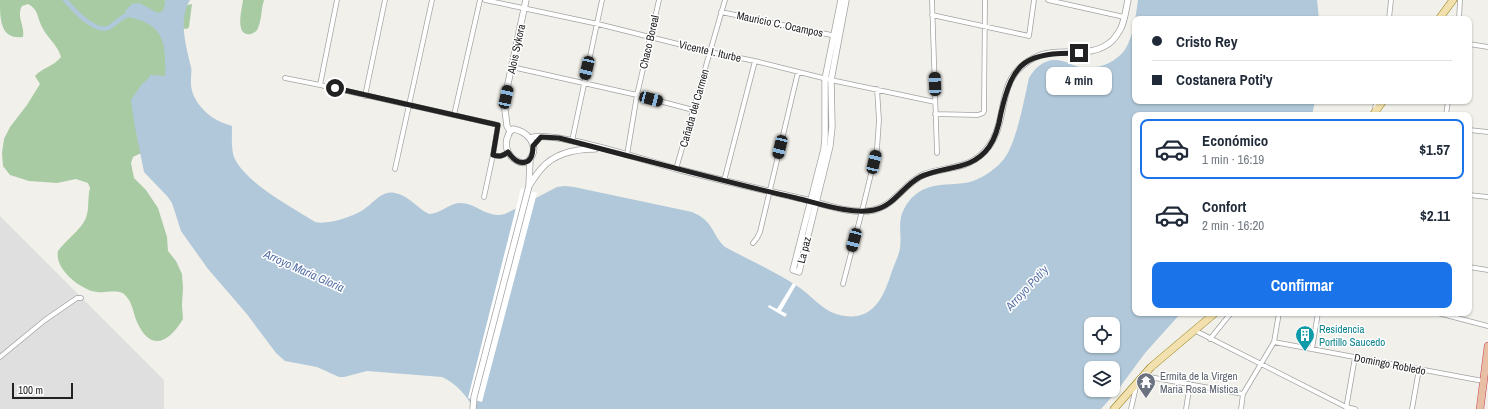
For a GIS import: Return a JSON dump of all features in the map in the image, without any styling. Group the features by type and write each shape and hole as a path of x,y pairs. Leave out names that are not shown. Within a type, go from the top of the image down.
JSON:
{"highway":[{"path":"1480,409 1488,346"}],"main road":[{"path":"1441,16 1453,0"},
{"path":"1114,409 1151,367 1211,316"}],"street":[{"path":"320,85 337,0"},
{"path":"365,96 385,0"},
{"path":"396,169 432,0"},
{"path":"454,115 480,0"},
{"name":"Vicente I. Iturbe","path":"485,0 598,24 710,52 935,102"},
{"name":"Alois Sykora","path":"511,130 507,126 508,121 504,106 526,0"},
{"path":"572,141 602,0"},
{"name":"Chaco Boreal","path":"627,155 637,95 659,0"},
{"name":"Cañada del Carmen","path":"676,169 725,0"},
{"name":"La paz","path":"813,202 799,272 793,270 832,136 828,79 841,0"},
{"name":"La paz","path":"836,36 846,0"},
{"path":"932,0 937,153"},
{"path":"936,114 978,115 984,111 985,0"},
{"path":"932,15 1029,36 1034,0"},
{"path":"1048,0 1124,17"},
{"path":"530,138 534,136 559,138 770,192 813,202 862,211 872,211 886,205 919,177 932,172 962,166 980,156 995,137 1008,89 1014,74 1032,59 1041,55 1088,52 1102,48 1117,35 1121,28 1128,0"},
{"path":"1389,16 1391,0"},
{"path":"1459,16 1460,0"},
{"name":"Mauricio C. Ocampos","path":"721,12 836,36"},
{"path":"1472,44 1488,47"},
{"path":"724,181 756,61"},
{"path":"512,67 637,95 693,110"},
{"path":"753,242 760,232 798,72"},
{"path":"285,78 498,125 484,197"},
{"path":"843,284 877,149 879,133 877,90"},
{"path":"473,409 474,397 529,186 528,174 530,160 533,153 533,146 530,138 523,132 511,130 506,141 508,152 520,163 528,174"},
{"path":"1472,130 1488,132"},
{"path":"533,146 541,137"},
{"path":"529,186 543,167 555,158 569,152 583,149 604,149"},
{"path":"493,155 498,157 503,156 508,152"},
{"path":"520,163 526,163 530,160"},
{"path":"1472,195 1488,197"},
{"path":"1472,267 1488,270"},
{"path":"0,357 45,320 77,298 81,298"},
{"path":"1210,339 1229,316"},
{"path":"1241,409 1243,394 1274,342 1278,316"},
{"path":"1312,349 1318,316"},
{"path":"1450,316 1488,326"},
{"path":"1194,330 1346,408 1354,409"},
{"name":"Domingo Robledo","path":"1274,342 1483,381"},
{"path":"1346,408 1355,357"},
{"path":"1412,409 1419,369"},
{"path":"1143,375 1243,394"},
{"path":"1131,409 1136,383"},
{"path":"1186,409 1190,384"}],"shaded area":[{"path":"0,216 164,380 164,409 0,409"}],"green space":[{"path":"0,0 164,0 179,7 192,4 189,27 187,29 180,28 171,53 147,154 139,154 133,157 131,163 134,178 146,190 158,208 167,237 168,251 176,261 182,274 183,319 172,334 160,341 154,341 148,338 142,332 131,304 124,294 115,291 97,292 84,287 70,278 60,265 58,251 83,224 87,216 90,188 88,183 76,179 57,183 29,181 10,175 3,166 2,153 4,139 10,127 27,105 40,84 35,76 55,63 61,57 43,29 34,8 28,4 22,6 20,10 23,37 15,37 6,32 1,21"},
{"path":"243,0 264,0 258,28 251,34 246,34 242,31 241,27 240,22"}],"water":[{"name":"Arroyo Poti'y","path":"165,0 190,0 184,16 184,33 191,68 191,83 194,97 204,111 219,121 232,126 234,157 248,176 270,194 315,222 320,223 340,220 353,215 363,210 381,195 390,193 404,196 429,214 433,214 451,205 465,203 498,215 505,214 557,187 574,187 692,212 709,224 725,247 770,270 802,289 820,305 831,312 846,316 865,314 876,305 884,292 898,256 902,214 914,196 925,189 939,185 967,183 973,181 990,172 1004,159 1013,142 1029,78 1039,66 1047,61 1057,60 1086,68 1098,67 1110,62 1120,55 1127,46 1132,34 1132,104 1314,104 1313,112 1132,112 1132,316 1178,316 1145,353 1120,387 1120,361 1084,361 1084,397 1112,397 1101,409 474,409 461,390 442,377 367,371 339,377 317,367 285,361 276,353 246,313 208,269 181,231 172,203 144,172 134,122 131,100 150,75 165,76 165,54 161,37 156,30 140,20 128,17 125,11 132,4 139,3 158,13 163,11"},
{"path":"1138,0 1317,0 1319,16 1135,16"}],"pier":[{"path":"521,188 537,193 482,402 468,398"},
{"path":"793,283 796,285 781,311 787,314 785,317 768,307 769,305 777,309"}],"waterway":[{"name":"Arroyo María Gloria","path":"65,0 90,24 102,29 108,28 132,13"}],"place":[{"name":"Residencia Portillo Saucedo","path":"1305,352"},
{"name":"Ermita de la Virgen Maria Rosa Mística","path":"1146,399"}],"route":[{"path":"335,88 498,125 493,155 498,157 503,156 508,152 520,163 526,163 530,160 533,153 533,146 541,137 559,138 676,169 844,209 872,211 886,205 919,177 932,172 962,166 980,156 995,137 1011,80 1014,74 1023,65 1041,55 1054,53 1079,53"}]}
